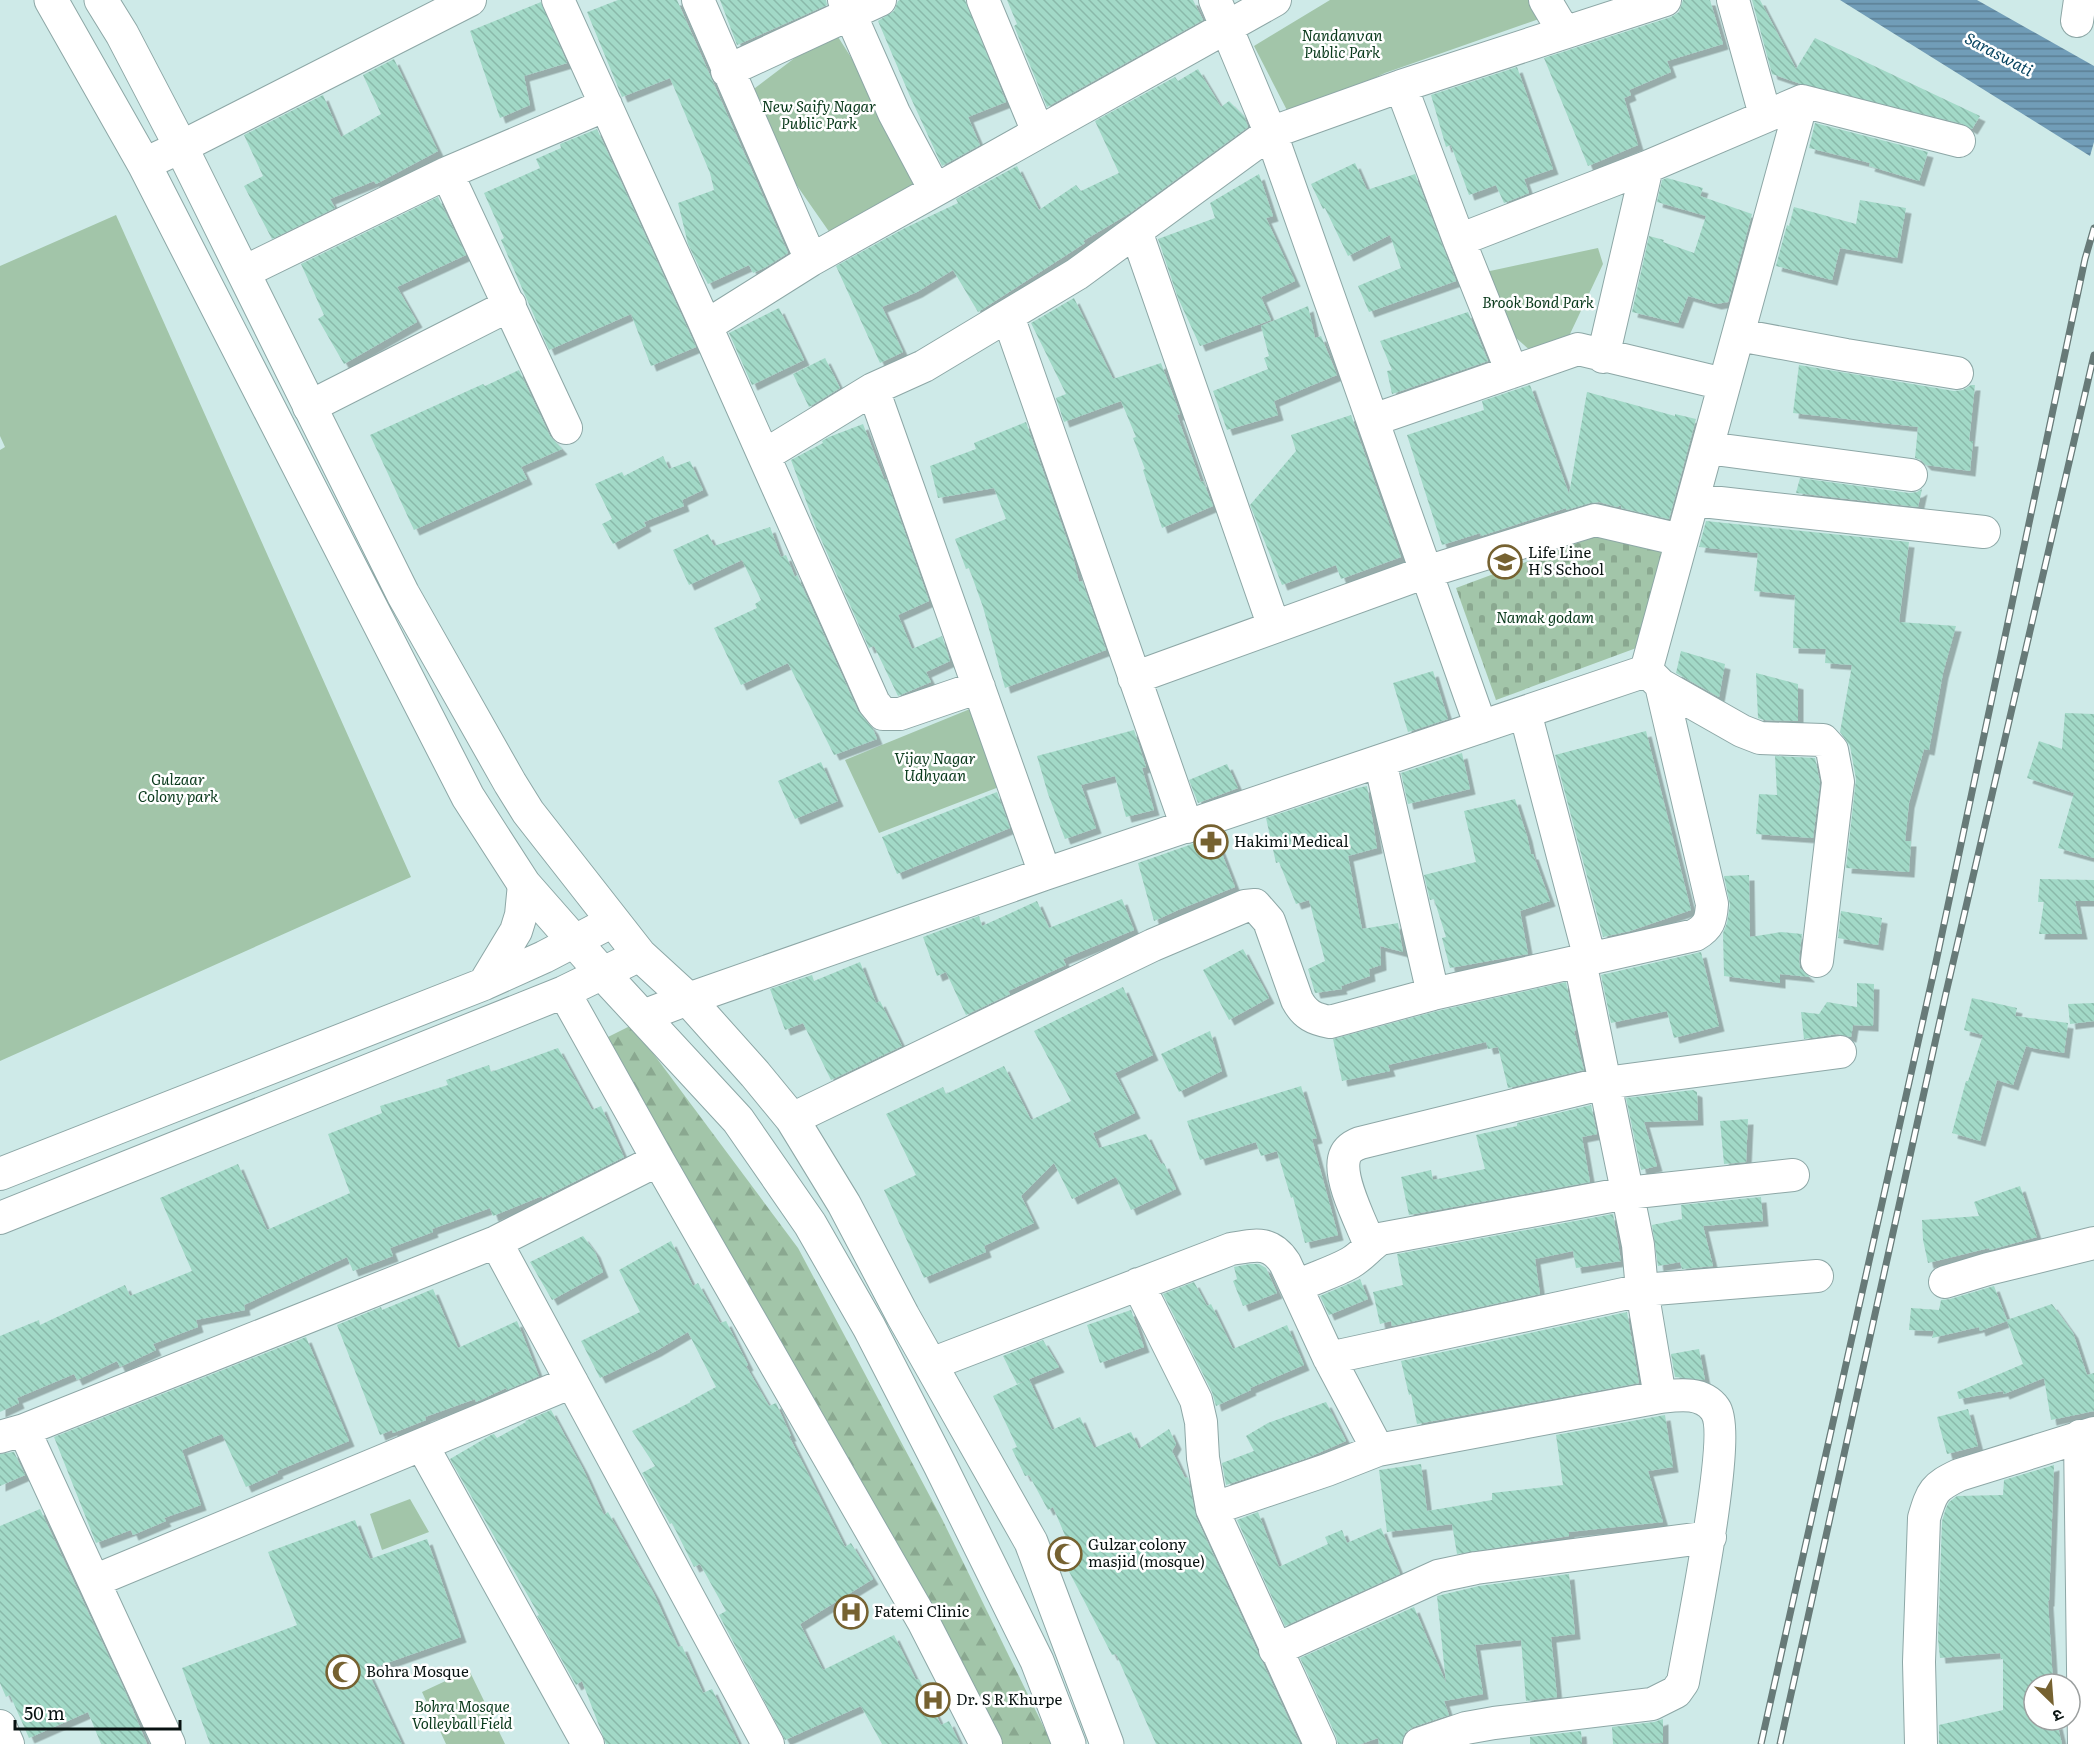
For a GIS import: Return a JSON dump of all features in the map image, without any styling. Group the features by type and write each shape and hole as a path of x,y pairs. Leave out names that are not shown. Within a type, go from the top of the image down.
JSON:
{"main road":[{"path":"51,0 144,164 468,797 524,884 574,942 738,1120 810,1224 869,1327 940,1465 1037,1661 1069,1744"},
{"path":"100,0 122,34 181,147 403,594 510,783 528,812 640,955 688,999 792,1119 844,1204 1031,1542 1107,1744"}],"street":[{"path":"144,164 470,0"},
{"path":"558,0 765,455 874,703 883,714 900,714 979,687"},
{"path":"698,0 811,260"},
{"path":"727,71 847,7 880,0"},
{"path":"983,0 1038,132"},
{"path":"706,326 811,260 1038,132 1221,13 1275,0"},
{"path":"1545,0 1564,32"},
{"path":"765,455 873,389 924,366 1077,273 1270,133 1401,86 1665,0"},
{"path":"1733,0 1765,115"},
{"path":"847,7 894,113 935,190"},
{"path":"1221,13 1270,133 1481,727"},
{"path":"1401,86 1512,372"},
{"path":"792,1119 1153,945 1245,906 1255,905 1269,921 1302,1010 1314,1019 1330,1022 1433,994 1695,935 1707,928 1712,918 1712,904 1654,678 1682,540 1802,101"},
{"path":"1459,240 1647,167 1802,101 1959,141"},
{"path":"244,272 447,173 606,105"},
{"path":"1603,357 1647,167"},
{"path":"447,173 566,428"},
{"path":"1136,231 1274,627"},
{"path":"309,407 510,305"},
{"path":"1008,316 1187,826"},
{"path":"1739,335 1957,373"},
{"path":"1373,420 1578,349 1603,357 1724,384"},
{"path":"873,389 1045,874"},
{"path":"1707,448 1911,475"},
{"path":"1693,500 1984,532"},
{"path":"1134,678 1426,572 1595,520 1682,540"},
{"path":"643,1016 1045,874 1525,712 1654,678 1742,731 1760,738 1823,740 1832,750 1838,782 1817,961"},
{"path":"1525,712 1585,960 1605,1083 1638,1245 1642,1290 1660,1397"},
{"path":"1380,761 1433,994"},
{"path":"484,984 516,931 521,915 524,884"},
{"path":"0,1174 484,984 613,921"},
{"path":"0,1218 564,993 640,955"},
{"path":"564,993 923,1621 986,1744"},
{"path":"1370,1245 1343,1167 1344,1156 1351,1147 1360,1143 1605,1083 1840,1052"},
{"path":"169,1744 94,1581 12,1433 496,1242 658,1160"},
{"path":"1297,1286 1349,1264 1380,1239 1627,1193 1793,1175"},
{"path":"496,1242 768,1744"},
{"path":"1945,1282 2094,1243"},
{"path":"931,1364 1231,1249 1266,1245 1278,1252 1297,1286 1329,1358 1378,1450"},
{"path":"1329,1358 1642,1290 1817,1276"},
{"path":"1138,1284 1196,1400 1212,1509 1320,1744"},
{"path":"94,1581 572,1382"},
{"path":"1212,1509 1328,1470 1378,1450 1660,1397 1689,1394 1704,1400 1716,1409 1721,1430 1710,1537 1683,1682 1676,1692 1652,1704 1494,1723 1466,1728 1419,1744"},
{"path":"1921,1744 1919,1662 1923,1530 1930,1497 1940,1484 1959,1475 2087,1435 2089,1631 2084,1744"},
{"path":"422,1445 588,1744"},
{"path":"1275,1650 1438,1576 1476,1568 1710,1537"},
{"path":"0,1726 8,1744"}],"green space":[{"name":"Nandanvan Public Park","path":"1330,0 1533,0 1539,19 1385,73 1291,118 1254,46"},
{"name":"New Saify Nagar Public Park","path":"833,29 929,180 837,243 738,101"},
{"name":"Gulzaar Colony park","path":"116,215 411,877 0,1061 0,450 5,447 0,436 0,266"},
{"name":"Brook Bond Park","path":"1598,248 1603,264 1562,351 1542,361 1505,328 1476,274"},
{"name":"Namak godam","path":"1604,533 1664,551 1639,647 1496,700 1456,588"},
{"name":"Vijay Nagar Udhyaan","path":"970,709 999,787 879,833 845,760"},
{"path":"632,1025 798,1248 942,1519 1052,1744 998,1744 604,1039"},
{"path":"410,1499 429,1532 382,1550 370,1514"},
{"name":"Bohra Mosque Volleyball Field","path":"469,1670 505,1744 446,1744 422,1692"}],"water":[{"name":"Saraswati","path":"1840,0 1977,0 2094,66 2094,142 2090,156"}],"building":[{"path":"618,0 677,0 788,253 766,267 753,273 749,265 708,284 688,244 678,203 714,190 710,173 670,78 622,97 587,12"},
{"path":"720,0 826,0 827,5 737,45"},
{"path":"900,0 965,0 1006,102 968,117 980,145 942,166 878,21 894,11"},
{"path":"1007,0 1193,0 1203,20 1047,107 1014,26 1017,24"},
{"path":"1683,0 1710,0 1723,44 1667,61 1671,72 1629,90 1631,95 1624,98 1638,145 1588,166 1544,58 1671,17 1679,12"},
{"path":"1752,0 1760,0 1796,69 1815,38 1980,116 1972,129 1963,124 1801,84 1772,74"},
{"path":"541,2 567,63 524,76 530,105 500,118 470,31"},
{"path":"394,59 438,151 376,184 374,181 330,199 335,208 272,239 244,186 263,176 244,135 323,95 341,137 381,114 363,75"},
{"path":"1517,67 1553,169 1524,179 1529,193 1504,203 1496,185 1469,195 1451,145 1446,147 1431,95"},
{"path":"1198,69 1221,107 1229,101 1244,116 1248,127 1130,213 1083,241 1085,243 978,312 953,270 917,292 882,307 903,352 880,363 836,266 905,228 958,203 956,199 1017,166 1039,210 1076,185 1081,191 1119,173 1095,121 1175,77 1178,81"},
{"path":"1815,123 1928,152 1919,181 1869,166 1870,163 1809,148"},
{"path":"597,129 696,347 651,366 631,314 549,350 501,240 504,238 484,193 540,168 536,159 561,148 560,144"},
{"path":"1355,163 1367,190 1415,174 1456,281 1369,312 1358,286 1401,268 1390,235 1348,256 1311,184"},
{"path":"1259,174 1273,216 1266,218 1295,281 1261,297 1271,320 1200,346 1178,298 1158,239 1215,218 1210,203"},
{"path":"1667,178 1703,188 1700,196 1752,214 1728,302 1716,304 1688,296 1678,323 1632,312 1649,236 1694,253 1706,216 1657,202 1662,180"},
{"path":"438,197 466,255 397,287 417,322 344,364 318,319 324,315 301,264"},
{"path":"1860,200 1906,208 1897,258 1840,248 1832,280 1776,266 1794,207 1856,224"},
{"path":"1074,298 1113,379 1161,363 1201,482 1203,481 1213,506 1162,528 1143,470 1145,469 1133,438 1136,437 1121,401 1064,422 1056,398 1066,394 1031,323"},
{"path":"1308,306 1315,338 1321,336 1337,375 1274,401 1278,415 1227,430 1213,391 1268,369 1264,358 1269,356 1261,326"},
{"path":"779,308 804,360 752,385 729,333"},
{"path":"1468,312 1488,361 1392,394 1387,371 1392,370 1380,341"},
{"path":"825,358 840,388 809,407 793,374"},
{"path":"1799,365 1954,391 1975,385 1969,441 1973,441 1970,471 1926,465 1915,458 1918,427 1793,413"},
{"path":"519,370 550,436 562,449 521,467 527,479 414,530 370,435"},
{"path":"1530,385 1569,494 1587,392 1675,416 1675,414 1696,419 1669,519 1621,508 1621,505 1617,507 1599,502 1590,503 1566,510 1566,508 1481,536 1480,533 1442,545 1407,435 1484,410 1482,401"},
{"path":"1351,415 1401,557 1341,579 1336,565 1282,585 1250,505 1296,451 1291,435"},
{"path":"1026,422 1073,557 1079,582 1082,581 1106,650 1005,688 983,607 969,568 966,569 955,539 1006,519 994,488 938,498 930,466 976,449 974,443"},
{"path":"863,424 884,479 886,479 929,601 898,615 912,649 942,636 950,661 926,672 931,682 898,696 874,646 869,648 816,528 791,460 823,443 822,441 829,437"},
{"path":"663,456 669,469 690,461 703,490 682,500 684,506 644,522 646,526 613,544 602,524 612,519 595,484 622,472 624,476"},
{"path":"1800,478 1909,493 1922,489 1918,507 1796,493"},
{"path":"1706,521 1909,542 1899,622 1956,626 1943,673 1929,750 1924,749 1909,803 1905,841 1911,841 1909,872 1846,868 1856,779 1850,746 1840,732 1852,665 1825,663 1826,649 1793,648 1795,595 1754,591 1758,553 1699,547"},
{"path":"770,527 781,557 786,555 795,577 797,575 858,711 873,729 877,739 834,755 788,663 741,685 714,628 757,608 755,604 761,600 742,560 689,585 673,550 708,534 714,546"},
{"path":"1681,651 1725,664 1719,697 1676,673"},
{"path":"1433,671 1448,719 1408,732 1393,683"},
{"path":"1756,673 1798,684 1798,721 1758,718"},
{"path":"2065,713 2094,714 2094,858 2058,848 2074,793 2027,778 2039,741 2062,749"},
{"path":"1134,730 1146,767 1142,768 1154,810 1126,817 1115,776 1081,785 1096,828 1065,839 1037,756"},
{"path":"1646,731 1691,910 1630,931 1603,937 1555,755"},
{"path":"1462,753 1470,789 1408,804 1401,773"},
{"path":"1775,756 1815,758 1820,783 1813,838 1756,834 1759,794 1777,795"},
{"path":"821,762 838,801 795,819 778,781"},
{"path":"1227,764 1238,788 1198,803 1189,780"},
{"path":"1367,786 1377,848 1348,856 1362,929 1398,923 1403,952 1380,946 1381,965 1369,969 1370,976 1341,986 1342,989 1315,993 1308,969 1325,961 1309,900 1296,904 1279,862 1276,863 1266,818"},
{"path":"997,792 1010,828 897,874 882,837"},
{"path":"1515,799 1531,854 1533,854 1550,901 1520,911 1528,954 1450,968 1442,938 1446,937 1434,899 1430,900 1424,875 1476,862 1464,811"},
{"path":"1215,836 1235,887 1154,921 1138,863"},
{"path":"1749,875 1750,937 1781,932 1802,934 1800,968 1810,977 1780,974 1780,983 1724,976 1723,933 1730,905 1724,876"},
{"path":"2040,879 2094,880 2094,901 2075,901 2082,934 2039,934 2044,902 2038,902"},
{"path":"1122,899 1134,930 1063,959 1066,965 1008,991 1010,994 966,1015 946,972 937,976 923,937 979,916 982,926 1037,901 1049,928"},
{"path":"1841,911 1882,918 1878,945 1838,938"},
{"path":"1243,949 1269,998 1229,1020 1203,970"},
{"path":"1701,952 1719,1026 1674,1038 1667,1011 1611,1023 1601,975"},
{"path":"860,962 876,1003 880,1001 902,1046 831,1080 803,1023 785,1030 770,989 812,975 814,981"},
{"path":"1566,982 1576,1030 1574,1031 1584,1070 1508,1088 1498,1047 1488,1049 1486,1042 1388,1065 1390,1071 1342,1081 1333,1039 1437,1011"},
{"path":"1857,983 1874,984 1873,1026 1853,1025 1851,1037 1838,1034 1804,1039 1801,1012 1819,1014 1827,1002 1857,1007"},
{"path":"1123,987 1153,1055 1115,1073 1135,1113 1093,1133 1099,1148 1146,1134 1161,1164 1164,1163 1176,1189 1131,1210 1116,1177 1072,1199 1054,1163 1021,1196 1034,1223 984,1246 986,1252 924,1278 884,1190 916,1175 886,1114 943,1087 946,1094 1004,1066 1031,1120 1071,1101 1034,1031"},
{"path":"1972,998 2017,1008 2015,1016 2068,1023 2064,1053 2026,1046 2013,1085 1997,1080 1980,1141 1952,1133 1966,1081 1968,1081 1983,1035 1964,1030"},
{"path":"2094,1003 2094,1021 2070,1024 2068,1004"},
{"path":"1210,1031 1222,1071 1179,1092 1161,1054"},
{"path":"558,1048 592,1110 601,1106 624,1157 542,1198 542,1196 493,1216 490,1208 432,1229 433,1232 390,1248 393,1256 353,1271 347,1257 244,1305 245,1310 196,1320 198,1327 153,1344 156,1350 120,1367 117,1361 77,1380 74,1374 17,1398 19,1403 0,1412 0,1336 39,1320 40,1325 125,1285 130,1296 192,1271 160,1198 238,1164 267,1230 350,1193 328,1134 382,1113 380,1106 448,1085 446,1080 489,1065 491,1072"},
{"path":"1301,1086 1317,1138 1312,1139 1338,1235 1305,1243 1293,1197 1291,1198 1277,1151 1261,1156 1256,1142 1200,1160 1187,1121"},
{"path":"1693,1090 1697,1092 1698,1120 1644,1122 1657,1166 1641,1170 1626,1098"},
{"path":"1591,1105 1597,1134 1582,1137 1590,1182 1409,1215 1401,1177 1431,1170 1433,1180 1485,1169 1476,1135"},
{"path":"1748,1119 1746,1162 1724,1164 1720,1121"},
{"path":"2020,1186 2037,1237 1928,1263 1922,1220 1979,1216 1974,1202"},
{"path":"1761,1197 1763,1221 1703,1226 1713,1266 1682,1269 1680,1262 1658,1266 1652,1225 1682,1219 1681,1205"},
{"path":"1613,1214 1621,1261 1576,1268 1573,1251 1535,1259 1540,1294 1392,1326 1391,1321 1380,1324 1373,1292 1403,1285 1397,1254"},
{"path":"583,1236 595,1252 603,1272 552,1300 530,1262"},
{"path":"671,1241 693,1286 698,1283 720,1323 726,1321 748,1365 746,1366 769,1406 776,1403 791,1436 789,1436 845,1547 851,1543 873,1579 800,1624 823,1670 894,1635 941,1725 949,1721 960,1744 882,1744 861,1706 785,1740 719,1615 726,1611 700,1564 694,1567 672,1523 670,1524 642,1473 655,1466 632,1431 716,1387 688,1332 656,1351 600,1378 581,1341 640,1312 619,1270"},
{"path":"1259,1264 1266,1268 1277,1293 1243,1306 1233,1281 1237,1279 1234,1267"},
{"path":"1360,1279 1368,1299 1329,1315 1320,1296"},
{"path":"1194,1282 1207,1306 1211,1304 1233,1349 1287,1325 1304,1365 1250,1388 1251,1390 1216,1406 1212,1392 1163,1294"},
{"path":"1994,1286 2007,1320 2052,1304 2073,1333 2087,1375 2094,1373 2094,1411 2051,1420 2044,1378 2004,1394 2003,1391 1959,1399 1957,1392 2023,1364 2007,1321 1980,1331 1979,1327 1932,1338 1934,1331 1909,1330 1911,1308 1939,1310 1941,1300"},
{"path":"433,1289 458,1348 517,1321 539,1376 476,1402 475,1399 425,1417 426,1420 393,1433 392,1430 380,1435 337,1325"},
{"path":"1131,1310 1144,1347 1100,1363 1087,1325"},
{"path":"1627,1312 1639,1383 1417,1424 1401,1361"},
{"path":"306,1337 349,1441 277,1471 278,1473 246,1487 222,1434 182,1450 201,1505 164,1518 166,1521 133,1535 131,1530 96,1543 54,1437"},
{"path":"1043,1340 1059,1367 1017,1384 1003,1356"},
{"path":"1699,1349 1705,1380 1675,1377 1671,1354"},
{"path":"1029,1379 1052,1430 1080,1417 1094,1448 1131,1432 1139,1449 1169,1429 1176,1444 1172,1451 1185,1478 1188,1477 1196,1517 1300,1744 1156,1744 1116,1654 1112,1655 1058,1550 1069,1545 1053,1507 1048,1510 1029,1475 1025,1476 1012,1449 1017,1447 993,1396"},
{"path":"1326,1402 1346,1441 1307,1458 1226,1485 1222,1463 1254,1451 1246,1436 1268,1423"},
{"path":"1968,1409 1978,1446 1947,1454 1937,1417"},
{"path":"551,1410 583,1469 604,1515 608,1512 654,1594 678,1647 682,1646 703,1693 712,1689 739,1744 606,1744 582,1681 576,1685 450,1459 491,1435 494,1434 497,1438 525,1421"},
{"path":"1665,1415 1673,1467 1648,1471 1663,1522 1569,1532 1569,1536 1457,1554 1452,1524 1387,1532 1379,1470 1421,1464 1427,1511 1492,1500 1492,1493 1563,1485 1556,1435"},
{"path":"14,1452 25,1475 0,1486 0,1454"},
{"path":"2054,1465 2048,1601 2052,1672 2022,1672 2022,1732 2059,1732 2062,1744 1939,1744 1939,1725 2003,1710 2003,1659 2000,1653 1940,1658 1938,1639 1942,1521 1946,1508 1949,1502 1957,1496 2003,1495 2004,1480"},
{"path":"40,1509 124,1689 147,1744 101,1744 88,1712 29,1738 10,1695 6,1697 0,1683 0,1526"},
{"path":"1258,1512 1279,1567 1328,1544 1325,1537 1342,1530 1347,1543 1381,1528 1400,1574 1285,1626 1237,1520"},
{"path":"355,1520 370,1559 427,1539 461,1637 367,1670 402,1744 210,1744 182,1668 297,1625 268,1552"},
{"path":"1569,1574 1575,1634 1551,1637 1557,1697 1526,1701 1521,1640 1475,1645 1483,1694 1444,1701 1449,1715 1413,1727 1405,1733 1401,1744 1379,1744 1378,1738 1361,1744 1338,1744 1300,1658 1414,1607 1446,1683 1437,1596 1479,1586"},
{"path":"1663,1719 1663,1743 1613,1744 1612,1727"},
{"path":"1581,1731 1582,1744 1530,1744 1530,1737"}],"railway":[{"path":"1761,1744 1936,962 2085,259 2094,228"},
{"path":"1780,1744 1946,993 2094,355"}],"place":[{"name":"Life Line H S School","path":"1505,562"},
{"name":"Hakimi Medical","path":"1211,842"},
{"name":"Gulzar colony masjid (mosque)","path":"1065,1554"},
{"name":"Fatemi Clinic","path":"851,1612"},
{"name":"Bohra Mosque","path":"343,1672"},
{"name":"Dr. S R Khurpe","path":"933,1700"}]}
